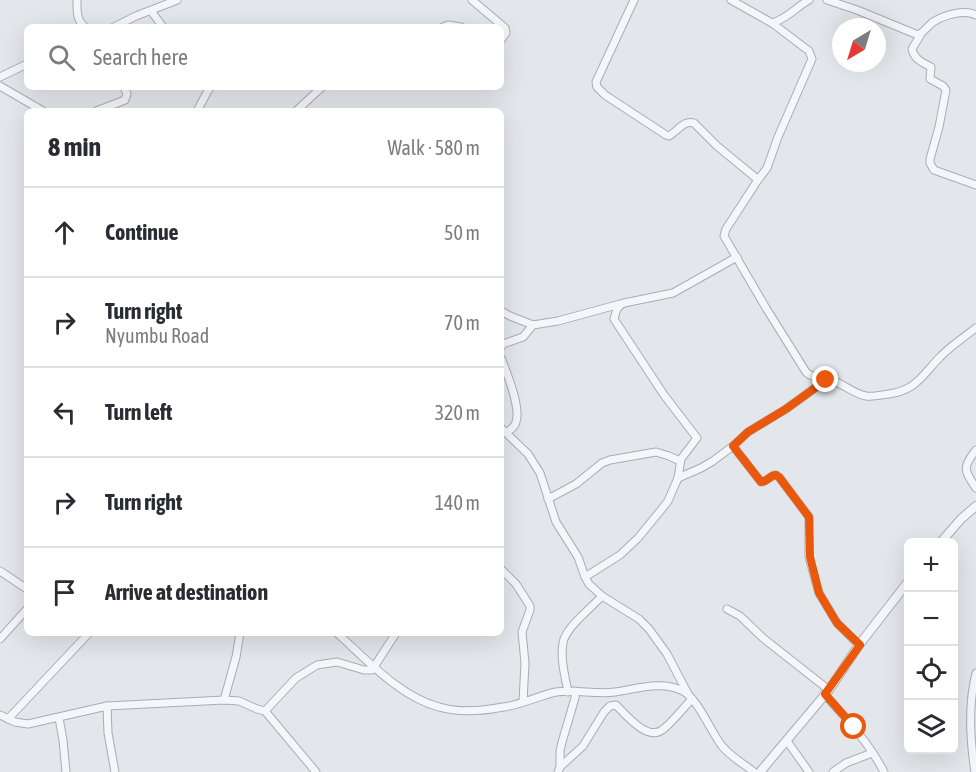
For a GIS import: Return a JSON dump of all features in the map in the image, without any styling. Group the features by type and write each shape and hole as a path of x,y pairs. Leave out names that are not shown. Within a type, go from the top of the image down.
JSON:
{"street":[{"path":"77,0 77,15 82,24"},
{"path":"120,24 177,0"},
{"path":"472,0 500,24"},
{"path":"634,0 596,82 597,87 605,95 666,135 673,134 684,123 694,123 717,146 752,173 757,181"},
{"path":"732,0 772,23 808,51 812,59 767,168 726,229 724,236 801,366 809,375 836,382 864,396 905,391 916,384 941,357 976,328"},
{"path":"772,23 783,19 809,0"},
{"path":"827,0 915,34 921,34"},
{"path":"151,11 161,24"},
{"path":"976,15 970,12 958,13 932,23 921,34 912,49 919,60 931,67 930,80 943,86 946,90 930,164 934,170 976,185"},
{"path":"0,76 24,65"},
{"path":"0,86 38,108"},
{"path":"104,108 125,100 127,94 125,90"},
{"path":"199,108 208,90"},
{"path":"299,108 318,90"},
{"path":"504,313 533,325 558,321 620,304 673,293 737,257"},
{"path":"614,319 620,304"},
{"path":"585,577 615,560 638,538 668,501 678,478 680,461 696,440 696,436 664,395 606,308"},
{"path":"504,344 523,338 533,325"},
{"path":"504,365 514,396 517,419 514,427 504,430 528,454 540,473 556,522 578,557 589,584 602,596 639,618 649,629 667,654 690,697 723,746 732,756 754,772"},
{"path":"678,478 701,468 733,446 748,432 786,409 826,380"},
{"path":"733,446 761,482 773,475 779,477 809,517 810,557 819,593 837,623 860,645"},
{"path":"976,450 966,463 966,469 976,488"},
{"path":"548,499 576,484 602,463 610,460 656,452 680,461"},
{"path":"945,538 976,506"},
{"path":"0,571 24,587"},
{"path":"504,572 516,584 530,606 522,632 525,663 523,702"},
{"path":"760,772 827,692 904,588"},
{"path":"559,769 560,751 575,698 564,664 564,639 602,596"},
{"path":"727,609 740,616 827,692 884,772"},
{"path":"0,639 24,612"},
{"path":"8,719 86,636"},
{"path":"224,700 240,636"},
{"path":"340,636 410,694 440,708 460,711 475,710 505,707 556,692 614,693 634,688 662,686 673,687 690,697"},
{"path":"265,711 296,678 317,665 337,662 368,671 372,670 394,636"},
{"path":"975,772 971,724 972,692 976,673"},
{"path":"559,769 583,746 610,706 616,705 637,725 653,733 661,731 690,697"},
{"path":"0,715 15,722 28,724 107,706 239,701 265,711 316,772"},
{"path":"107,706 108,733 115,772"},
{"path":"59,718 66,772"},
{"path":"787,741 809,772"},
{"path":"833,772 846,763 872,753"}],"route":[{"path":"826,380 776,416 755,427 733,446 762,483 773,475 779,477 809,517 810,557 819,593 837,623 860,645 825,694 854,727"}]}
